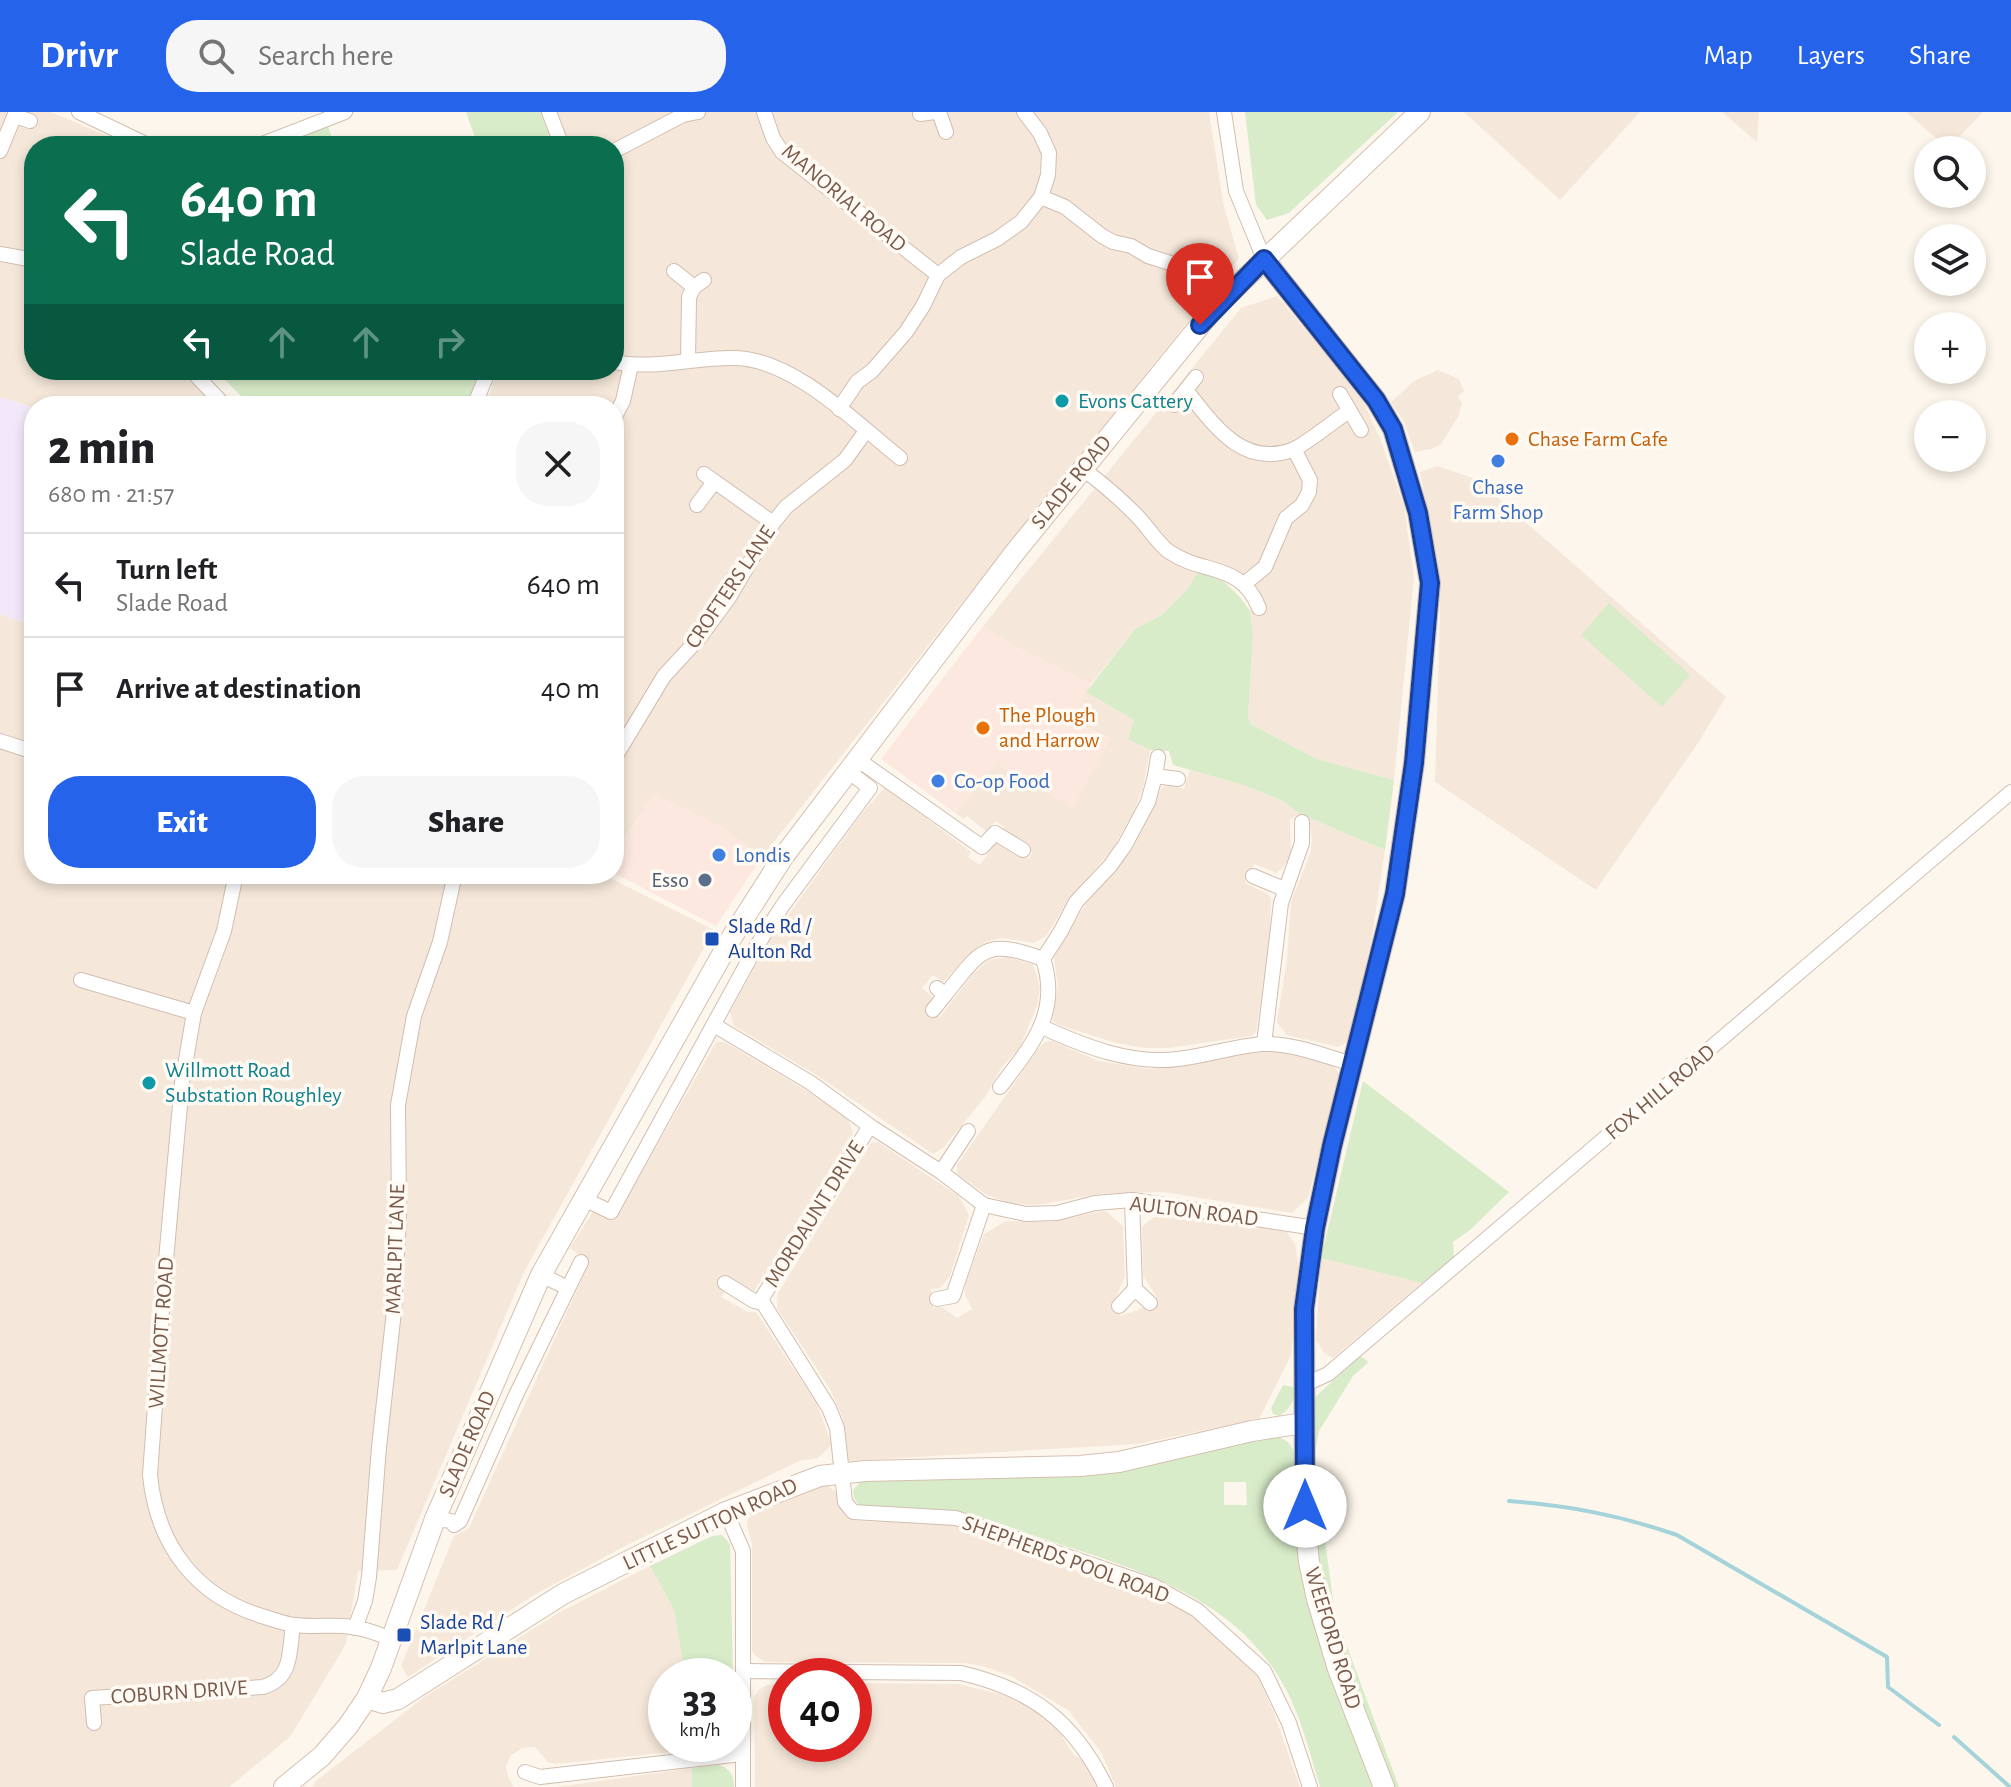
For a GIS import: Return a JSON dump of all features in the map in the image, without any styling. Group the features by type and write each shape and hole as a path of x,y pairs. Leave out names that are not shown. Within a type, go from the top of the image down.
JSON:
{"street":[{"path":"79,112 129,136"},
{"path":"283,136 345,112"},
{"path":"549,112 558,136"},
{"name":"MANORIAL ROAD","path":"764,112 773,138 782,152 938,275"},
{"name":"WEEFORD ROAD","path":"1224,112 1236,191 1264,259 1376,400 1393,429 1418,513 1430,583 1414,763 1395,894 1315,1228 1304,1309 1305,1523 1317,1599 1338,1669 1384,1787"},
{"name":"SLADE ROAD","path":"367,1698 435,1519 541,1275 735,933 783,857 1016,551 1215,307 1420,112"},
{"path":"624,146 688,113"},
{"path":"931,113 946,132"},
{"path":"0,151 15,114 30,121"},
{"path":"839,409 857,382 872,371 906,332 938,275 961,257 997,239 1021,222 1041,197 1048,175 1049,153 1030,114"},
{"path":"1041,197 1065,207 1113,242 1131,246 1148,256 1189,269 1213,260"},
{"path":"0,254 24,258"},
{"path":"1189,269 1191,291"},
{"path":"674,271 699,283 689,297 688,360"},
{"path":"624,364 758,360 795,377 900,458"},
{"path":"624,396 631,365"},
{"path":"1174,405 1196,377"},
{"path":"200,380 216,396"},
{"path":"1186,390 1220,433 1239,447 1262,453 1294,449 1349,411"},
{"path":"1340,394 1361,430"},
{"name":"CROFTERS LANE","path":"624,741 664,676 700,637 730,596 773,523 786,507 845,460 866,431"},
{"path":"1244,584 1265,567 1286,518 1302,505 1309,492 1310,480 1294,449"},
{"path":"1083,469 1127,506 1170,552 1197,564 1225,571 1244,584 1259,608"},
{"path":"697,505 709,478 773,523"},
{"path":"0,741 24,749"},
{"path":"1043,959 1076,902 1125,845 1148,802 1158,757"},
{"path":"853,765 982,847 995,833 1023,850"},
{"path":"584,1199 611,1212 756,947 783,905 870,788 853,765"},
{"path":"1155,776 1178,779"},
{"name":"FOX HILL ROAD","path":"1304,1385 1328,1374 2011,792"},
{"path":"1264,1044 1284,889 1302,843 1302,822"},
{"path":"1253,876 1284,889"},
{"name":"WILLMOTT ROAD","path":"234,884 224,931 194,1013 182,1083 150,1475 153,1499 159,1521 173,1550 194,1577 240,1610 293,1625 355,1628 391,1639"},
{"name":"MARLPIT LANE","path":"355,1628 365,1601 369,1577 394,1311 399,1214 398,1105 414,1016 440,942 453,884"},
{"path":"735,933 756,947"},
{"path":"933,1010 941,992 977,956 992,948 1043,959"},
{"path":"1000,1087 1042,1027 1050,981 1043,959"},
{"path":"81,980 194,1013"},
{"name":"AULTON ROAD","path":"714,1025 811,1083 984,1205 1026,1214 1057,1213 1095,1203 1132,1200 1315,1228"},
{"path":"1042,1027 1080,1044 1133,1058 1162,1061 1264,1044 1286,1046 1353,1064"},
{"path":"642,1098 667,1111"},
{"name":"MORDAUNT DRIVE","path":"841,1474 837,1428 829,1408 763,1303 764,1294 870,1126"},
{"path":"941,1172 968,1131"},
{"path":"1132,1200 1135,1289 1150,1303"},
{"path":"937,1299 958,1302 984,1205"},
{"path":"435,1519 451,1521 454,1525 460,1521 515,1397 581,1262"},
{"path":"541,1275 568,1288"},
{"name":"MORDAUNT DRIVE","path":"725,1283 754,1301 763,1303"},
{"path":"1119,1306 1135,1289"},
{"name":"LITTLE SUTTON ROAD","path":"367,1698 383,1703 398,1699 563,1594 726,1512 820,1476 865,1471 1080,1466 1119,1462 1252,1431 1304,1423"},
{"name":"SHEPHERDS POOL ROAD","path":"841,1474 845,1502 853,1512 956,1518 1154,1586 1197,1610 1264,1671 1289,1723 1310,1787"},
{"path":"726,1512 743,1551 743,1658"},
{"name":"COBURN DRIVE","path":"94,1723 92,1698 263,1687 277,1682 285,1670 293,1625"},
{"path":"752,1671 961,1673 996,1681 1018,1691 1059,1720 1094,1764 1106,1787"},
{"path":"284,1787 322,1756 367,1698"},
{"path":"525,1772 540,1777 672,1762"},
{"path":"742,1762 743,1787"}],"shaded area":[{"path":"0,112 51,112 107,136 24,136 24,380 193,380 206,396 24,396 24,405 0,397"},
{"path":"541,112 1209,112 1224,207 1239,258 762,857 722,827 654,795 624,838 624,396 489,396 494,380 624,380 624,136 549,136"},
{"path":"1464,112 1640,112 1560,200"},
{"path":"1722,112 1759,112 1757,142"},
{"path":"1906,112 1983,112 1960,136 1934,136"},
{"path":"1277,296 1364,403 1404,506 1414,577 1394,780 1317,759 1252,725 1248,717 1253,636 1250,611 1259,600 1225,566 1205,561 1186,591 1163,614 1135,629 1091,684 1015,647 983,626 1241,308"},
{"path":"1438,370 1459,379 1464,391 1458,396 1462,404 1458,417 1441,444 1415,452 1404,422 1391,402 1414,381"},
{"path":"0,397 24,405 24,622 0,614"},
{"path":"1437,466 1476,479 1726,697 1696,746 1596,890 1435,782 1440,616 1436,554 1420,472"},
{"path":"0,614 24,622 24,884 622,884 714,930 524,1272 397,1570 358,1571 346,1644 290,1737 229,1787 0,1787"},
{"path":"983,626 1015,647 1091,684 1071,721 1110,739 1073,808 1032,783 1029,786 997,763 955,813 881,759"},
{"path":"1086,692 1134,720 1128,739 1150,750 1143,788 1113,848 1066,904 1046,936 1034,943 1001,938 985,942 971,952 943,982 933,975 922,988 934,998 929,1008 940,1017 974,973 989,960 1007,957 1033,964 1040,987 1037,1006 1020,1047 1001,1068 985,1097 943,1148 933,1154 818,1076 734,1026 730,1012 768,943 859,817 885,787 971,852 968,857 980,865 997,841 1029,859 1032,852 1002,831 1004,827 996,821 986,831 967,816 964,819 955,813 997,762 1029,786 1110,738 1071,721"},
{"path":"1190,770 1243,785 1283,801 1300,814 1290,820 1291,854 1283,868 1276,873 1254,864 1245,883 1268,894 1271,899 1269,956 1256,1032 1251,1036 1169,1048 1145,1048 1116,1043 1056,1024 1052,1020 1058,988 1054,957 1087,902 1132,850 1161,788 1169,784 1184,789"},
{"path":"654,795 722,827 762,857 716,926 624,878 624,838"},
{"path":"1309,818 1385,850 1372,936 1350,1041 1338,1047 1287,1035 1277,1022 1287,959 1291,902 1310,854"},
{"path":"1052,1041 1099,1061 1149,1069 1262,1051 1284,1052 1333,1066 1340,1074 1308,1198 1292,1213 1164,1192 1098,1194 1029,1205 987,1195 957,1174 957,1165 1039,1048 1045,1042"},
{"path":"716,1042 725,1042 829,1104 847,1118 851,1126 853,1135 833,1173 754,1291 729,1277 722,1288 724,1292 721,1297 748,1312 756,1312 817,1404 832,1445 818,1458 799,1461 623,1547 534,1595 408,1677 401,1666 454,1536 469,1528 589,1263 570,1248 595,1208 615,1219"},
{"path":"878,1142 957,1195 969,1215 950,1276 940,1288 931,1289 933,1308 942,1307 957,1318 972,1309 965,1286 984,1234 1006,1221 1051,1222 1107,1212 1123,1226 1125,1276 1114,1301 1120,1316 1138,1310 1157,1297 1143,1276 1142,1227 1161,1211 1286,1231 1295,1244 1300,1274 1291,1355 1259,1419 1137,1444 848,1461 843,1418 830,1389 777,1308 778,1293 871,1143"},
{"path":"1321,1258 1422,1283 1333,1358 1324,1353 1316,1339"},
{"path":"817,1485 828,1486 835,1491 848,1515 856,1521 950,1524 1120,1587 1148,1589 1181,1606 1212,1628 1238,1651 1258,1677 1300,1787 1116,1787 1101,1752 1068,1710 1011,1676 982,1666 966,1663 872,1663 872,1658 768,1658 768,1662 765,1662 752,1651 752,1543 747,1526 754,1512"},
{"path":"650,1566 674,1610 682,1658 648,1658 648,1754 555,1764 548,1762 535,1747 523,1748 511,1755 506,1766 514,1787 312,1787 423,1698 560,1612"},
{"path":"872,1683 959,1684 1003,1695 1053,1722 1074,1755 1086,1762 1099,1787 755,1787 754,1699 758,1690 767,1685 768,1762 872,1762"},
{"path":"692,1768 692,1787 557,1787"}],"green space":[{"path":"466,112 541,112 549,136 474,136"},
{"path":"1245,112 1398,112 1289,213 1267,220 1256,205"},
{"path":"327,124 331,136 296,136"},
{"path":"225,380 477,380 470,396 241,396"},
{"path":"1198,572 1224,582 1250,611 1253,636 1248,717 1252,725 1317,759 1394,780 1385,850 1300,814 1283,801 1243,785 1173,765 1169,751 1150,750 1128,739 1134,720 1086,692 1135,629 1163,614 1186,591"},
{"path":"1609,603 1690,675 1662,707 1581,635"},
{"path":"1363,1081 1509,1192 1453,1242 1454,1258 1422,1283 1321,1258"},
{"path":"1360,1356 1369,1362 1353,1376 1319,1431 1315,1452 1317,1481 1335,1614 1399,1787 1393,1787 1334,1631 1314,1542 1312,1400"},
{"path":"1283,1385 1293,1387 1294,1396 1289,1408 1279,1416 1273,1414 1271,1408"},
{"path":"1275,1435 1288,1442 1296,1454 1299,1538 1375,1787 1320,1787 1296,1710 1273,1668 1251,1641 1227,1619 1199,1601 1170,1585 1108,1560 972,1516 859,1505 853,1490 862,1480 1091,1473","holes":["1224,1482 1246,1482 1247,1505 1224,1505"]},
{"path":"722,1535 730,1544 733,1658 682,1658 674,1610 650,1566 712,1536"},
{"path":"719,1765 731,1773 734,1787 692,1787 692,1768"}],"waterway":[{"path":"1509,1501 1594,1512 1677,1535 1887,1657 1888,1687 1939,1725"},
{"path":"1954,1737 2010,1787"}],"place":[{"name":"Evons Cattery","path":"1062,401"},
{"name":"Chase Farm Cafe","path":"1512,439"},
{"name":"Chase Farm Shop","path":"1498,461"},
{"name":"The Plough and Harrow","path":"983,728"},
{"name":"Co-op Food","path":"938,781"},
{"name":"Londis","path":"719,855"},
{"name":"Esso","path":"705,880"},
{"name":"Slade Rd / Aulton Rd","path":"712,939"},
{"name":"Willmott Road Substation Roughley","path":"149,1083"},
{"name":"Slade Rd / Marlpit Lane","path":"404,1635"}],"route":[{"path":"1200,325 1264,259 1376,400 1393,429 1418,513 1430,583 1414,763 1395,894 1332,1146 1315,1228 1304,1309 1305,1506"}]}
